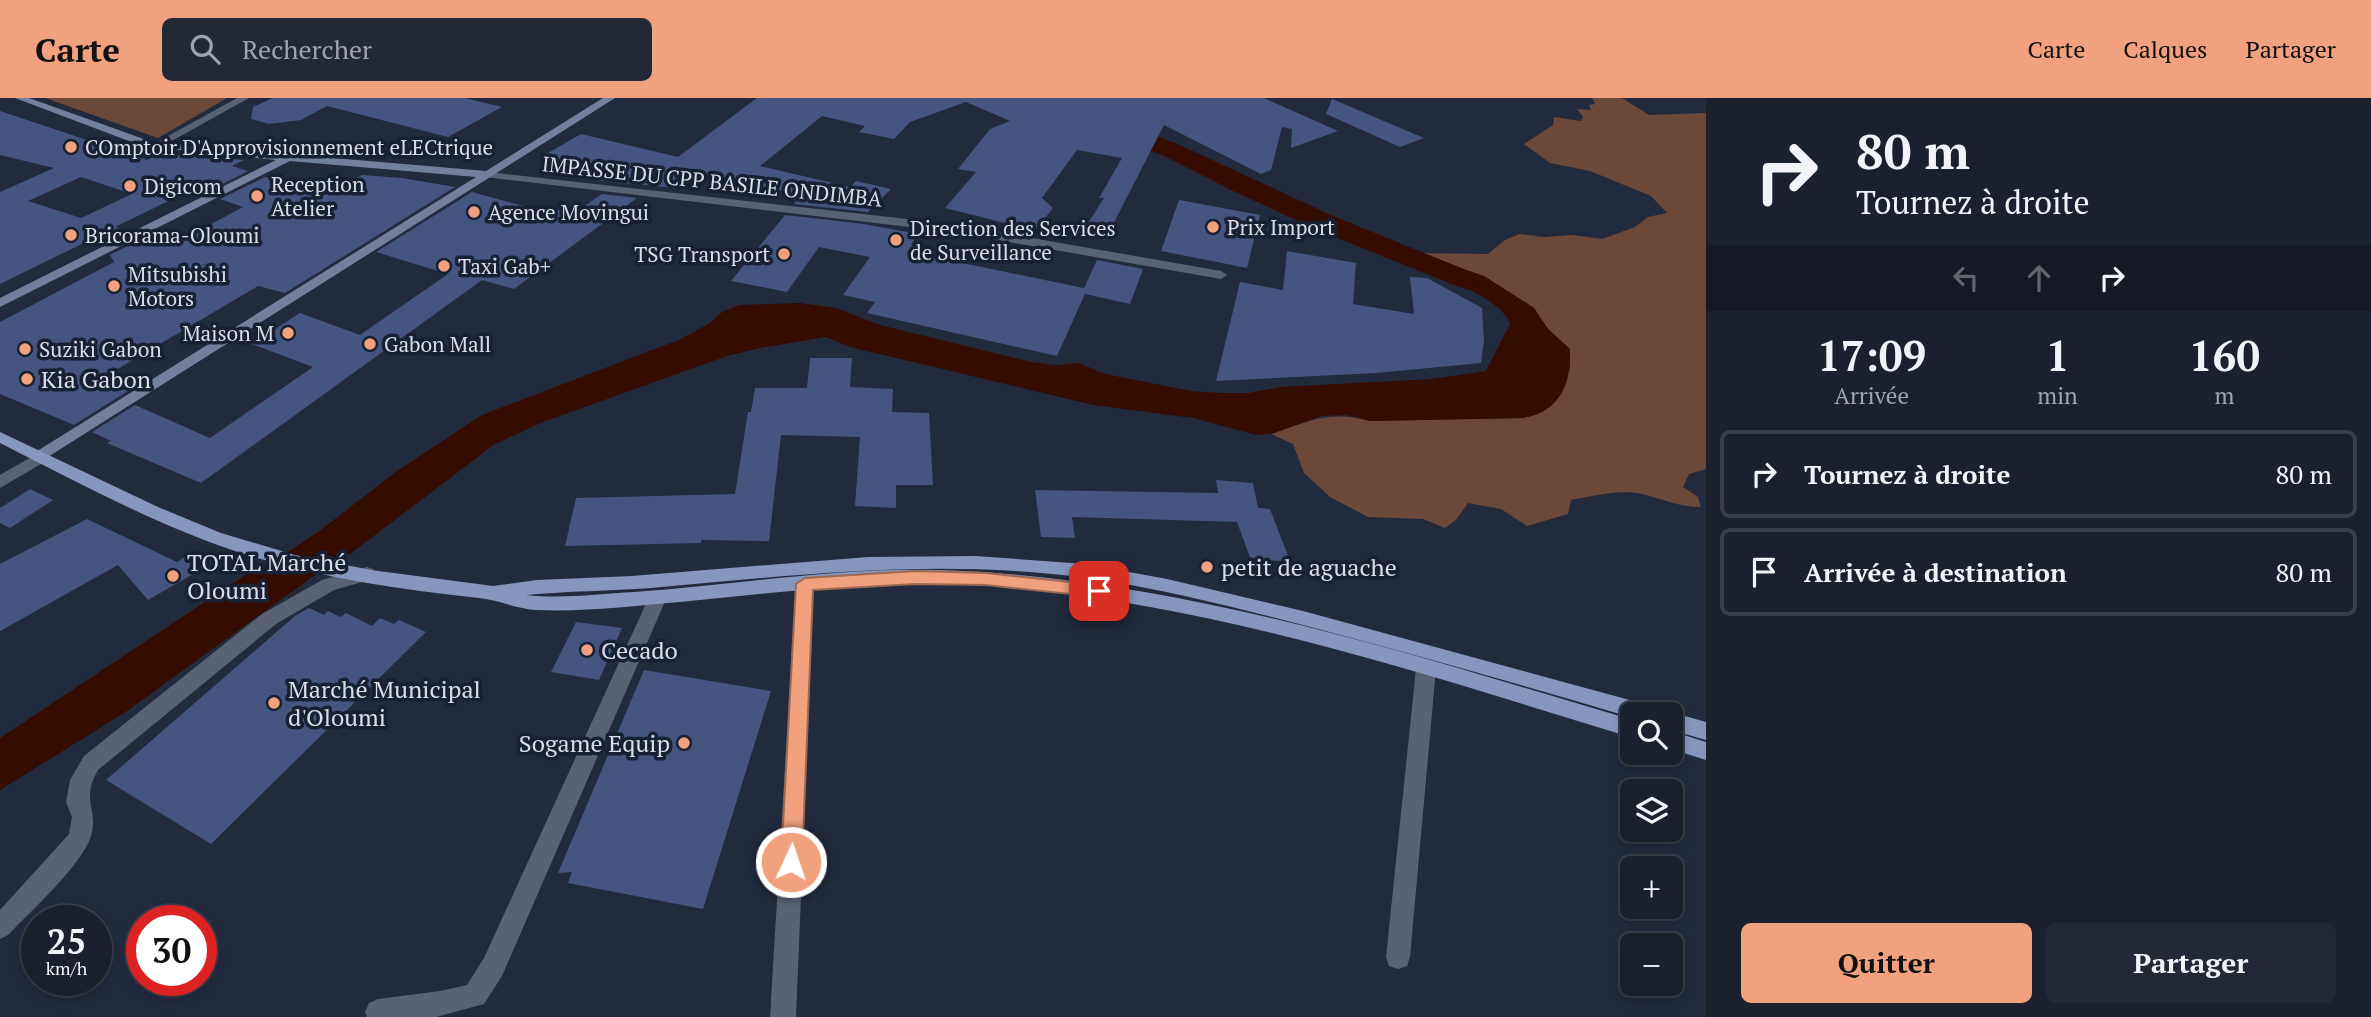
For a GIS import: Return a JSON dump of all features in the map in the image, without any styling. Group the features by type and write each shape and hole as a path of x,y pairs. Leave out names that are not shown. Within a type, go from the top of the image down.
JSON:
{"main road":[{"path":"0,438 204,534 278,557 443,588 488,592 530,604 915,578 986,579 1056,585 1121,594 1221,614 1620,725"},
{"path":"488,592 542,585 646,582 879,562 938,561 1084,571 1217,596 1379,637 1620,706"},
{"path":"1683,724 1706,731"},
{"path":"1683,744 1706,751"}],"street":[{"path":"20,98 155,146 488,176"},
{"path":"155,146 244,98"},
{"path":"0,482 610,98"},
{"path":"0,303 290,157"},
{"name":"IMPASSE DU CPP BASILE ONDIMBA","path":"488,176 952,228 1221,275"},
{"path":"0,927 73,849 80,836 83,817 76,802 80,780 91,764 270,619 327,585 367,574"},
{"path":"783,1017 805,584"},
{"path":"378,1012 440,1004 475,995 493,967 658,597"},
{"path":"1398,957 1426,669"}],"shaded area":[{"path":"45,98 227,98 158,138"},
{"path":"1592,98 1622,98 1649,115 1706,113 1706,469 1689,474 1683,487 1698,497 1701,507 1642,494 1606,494 1571,500 1568,514 1527,526 1501,509 1468,503 1456,520 1445,528 1423,519 1368,517 1330,497 1304,473 1293,444 1271,434 1308,421 1331,417 1370,421 1523,418 1565,387 1570,367 1570,349 1548,329 1534,308 1484,276 1414,253 1488,254 1505,240 1519,234 1544,237 1572,235 1602,239 1635,227 1648,217 1667,213 1651,196 1590,171 1550,163 1524,144 1553,125 1554,117 1581,121 1583,117 1577,109 1591,110 1589,105 1595,104"},
{"path":"1414,253 1484,276 1534,308 1548,329 1570,349 1565,385 1554,403 1536,415 1523,418 1370,421 1346,415 1322,416 1271,434 1256,435 1193,418 1093,405 850,347 826,337 727,356 543,422 495,444 350,554 304,543 397,471 482,415 681,339 710,323 722,312 739,305 800,303 836,308 880,325 1031,362 1056,365 1079,363 1105,374 1191,391 1249,393 1280,387 1431,379 1486,371 1510,324 1504,314 1482,297 1413,266"},
{"path":"250,572 301,585 127,711 0,790 0,738"}],"building":[{"path":"273,98 465,98 502,107 448,137 327,106 301,120 269,124 251,119 253,107"},
{"path":"757,98 1264,98 1338,131 1291,148 1292,129 1282,127 1271,170 1261,174 1164,125 1105,240 1081,234 1104,198 1099,198 1122,158 1077,150 1042,198 1053,208 1038,227 1021,227 945,208 976,172 958,169 990,129 1010,121 966,102 910,122 894,139 859,132 865,126 822,116 760,166 850,187 856,181 891,189 868,212 794,204 801,195 693,173 676,188 581,179 593,170 541,157 581,134 678,157"},
{"path":"1332,99 1424,138 1400,147 1326,114"},
{"path":"0,111 147,160 161,154 244,160 232,166 248,171 203,194 191,190 115,227 128,231 104,243 100,235 0,284 0,192 54,168 0,155","holes":["81,177 132,194 81,218 28,201"]},
{"path":"362,175 402,178 455,187 285,293 258,286 99,380 128,391 74,425 0,394 0,322 114,262 110,255 145,237 172,245 243,207 220,199 265,177 325,195"},
{"path":"472,192 545,212 551,208 573,214 602,194 637,198 514,289 482,280 201,483 107,443 111,441 92,432 135,405 210,438 313,367 252,344 300,313 360,335 448,274 376,252"},
{"name":"Prix Import","path":"1179,200 1260,215 1247,268 1161,251"},
{"path":"785,215 864,224 918,234 911,245 928,256 1084,288 1097,260 1143,269 1130,304 1085,294 1057,356 867,313 875,302 843,295 870,257 819,247 787,292 731,281"},
{"path":"1287,251 1356,263 1353,304 1414,314 1410,277 1427,278 1482,308 1484,341 1481,363 1376,373 1216,381 1240,282 1283,290"},
{"path":"810,358 852,358 850,387 893,389 892,412 929,413 933,485 896,485 896,508 855,506 860,437 781,435 769,541 701,540 701,543 565,546 576,498 735,494 748,412 751,412 755,388 807,388"},
{"path":"1216,480 1253,483 1258,508 1270,509 1290,561 1251,560 1237,522 1072,517 1075,538 1041,537 1035,490 1218,493"},
{"path":"30,489 53,500 10,528 0,523 0,508"},
{"path":"87,519 177,562 187,556 200,570 148,600 118,565 0,631 0,564"},
{"name":"Marché Municipal d'Oloumi","path":"309,608 324,615 328,611 341,617 346,613 372,626 380,618 394,624 399,620 426,632 211,844 106,780 295,616"},
{"name":"Cecado","path":"576,622 622,628 599,680 551,672"},
{"name":"Sogame Equip","path":"644,670 771,691 703,909 568,883 572,872 558,873"}],"waterway":[{"path":"1052,98 1102,123 1173,151 1242,186 1323,222 1466,280"},
{"path":"235,609 371,516"}],"place":[{"name":"COmptoir D'Approvisionnement eLECtrique","path":"71,147"},
{"name":"Digicom","path":"130,186"},
{"name":"Reception Atelier","path":"257,196"},
{"name":"Agence Movingui","path":"474,212"},
{"name":"Prix Import","path":"1213,227"},
{"name":"Bricorama-Oloumi","path":"71,235"},
{"name":"Direction des Services de Surveillance","path":"896,240"},
{"name":"TSG Transport","path":"784,254"},
{"name":"Taxi Gab+","path":"444,266"},
{"name":"Mitsubishi Motors","path":"114,286"},
{"name":"Maison M","path":"288,333"},
{"name":"Gabon Mall","path":"370,344"},
{"name":"Suziki Gabon","path":"25,349"},
{"name":"Kia Gabon","path":"27,379"},
{"name":"petit de aguache","path":"1207,567"},
{"name":"TOTAL Marché Oloumi","path":"173,576"},
{"name":"Cecado","path":"587,650"},
{"name":"Marché Municipal d'Oloumi","path":"274,703"},
{"name":"Sogame Equip","path":"684,743"}],"route":[{"path":"791,862 805,584 915,578 986,579 1099,591"}]}
